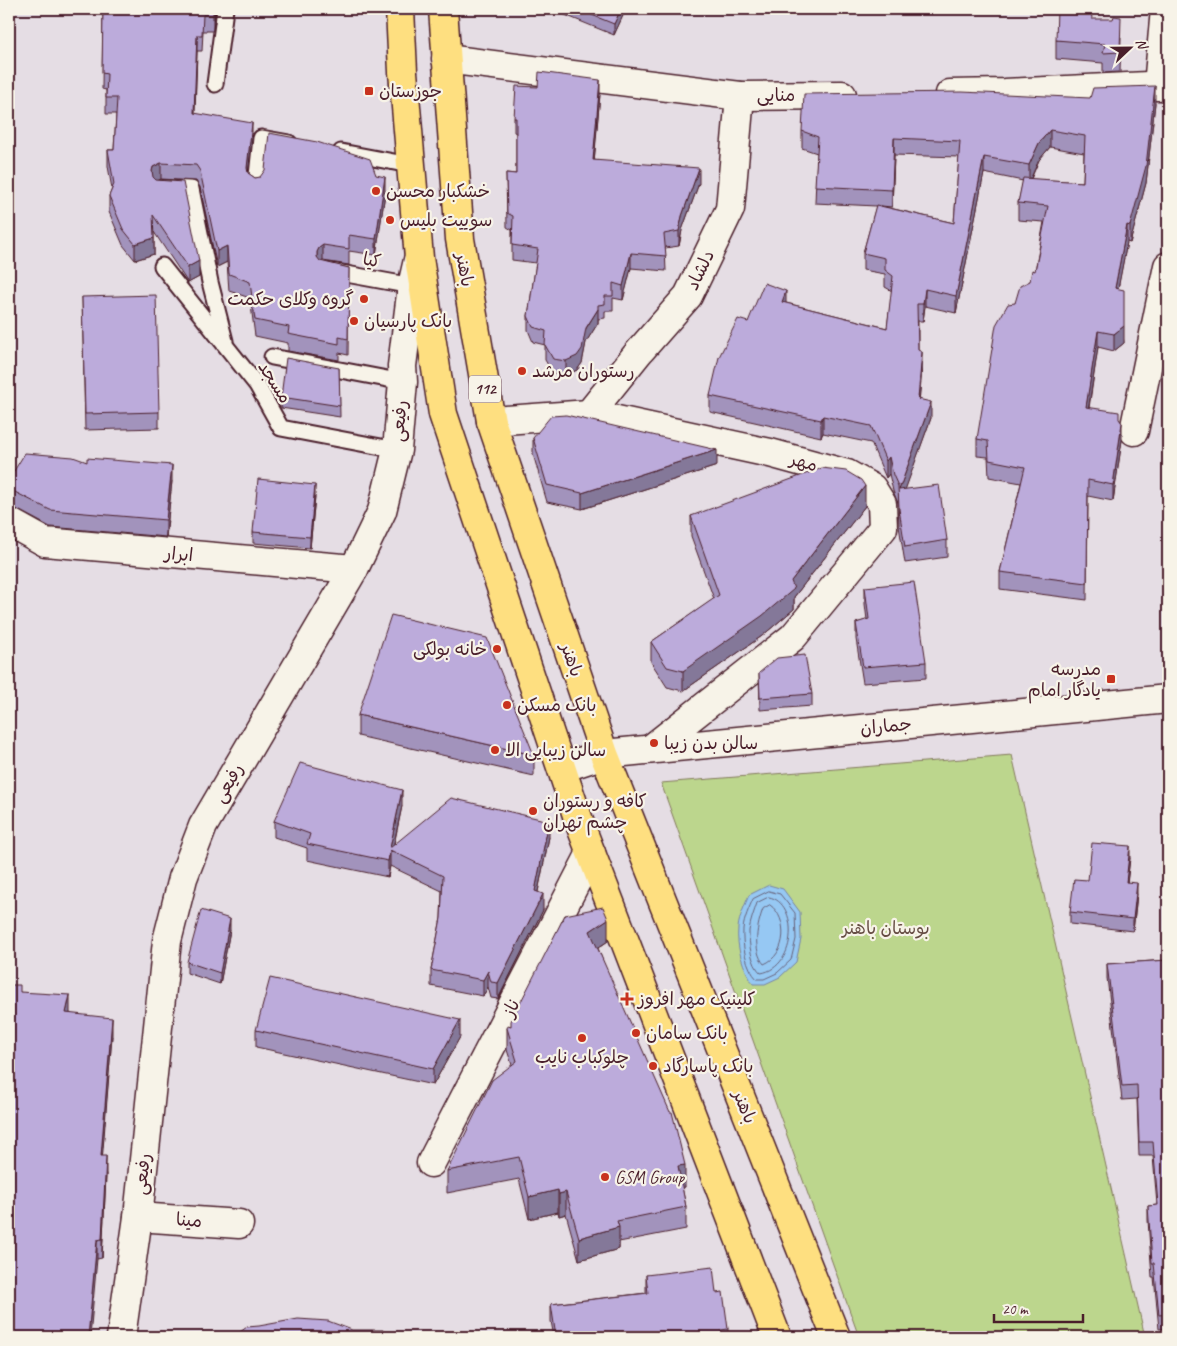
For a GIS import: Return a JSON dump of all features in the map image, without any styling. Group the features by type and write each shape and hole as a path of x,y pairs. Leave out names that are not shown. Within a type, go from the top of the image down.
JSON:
{"main road":[{"path":"400,9 410,165 419,258 444,414 591,853 777,1337"},
{"name":"باهنر","path":"443,9 460,239 491,421 604,754 836,1337"}],"street":[{"path":"926,94 1005,93 1163,85 1165,9"},
{"name":"منایی","path":"446,59 740,96 868,95"},
{"name":"دلشاد","path":"589,414 638,353 688,296 726,217 730,208 740,96"},
{"name":"رفیعی","path":"121,1337 138,1216 167,941 183,878 203,826 354,569 382,511 397,450 403,382 402,366 412,286 419,258"},
{"path":"1134,431 1168,266"},
{"name":"مهر","path":"491,421 589,414 770,453 847,474 872,488 882,504 884,528 793,637 652,748"},
{"name":"ابرار","path":"9,522 45,542 354,569"},
{"name":"جماران","path":"562,768 604,754 652,748 1168,699"},
{"name":"ناز","path":"431,1163 591,853"},
{"name":"مینا","path":"138,1216 239,1224"}],"lane":[{"path":"215,84 224,9"},
{"path":"256,185 261,138 308,146"},
{"path":"326,150 410,165"},
{"path":"161,188 191,189 210,282 226,346"},
{"name":"مسجد","path":"162,266 257,385 281,428 397,450"},
{"name":"کیا","path":"326,270 412,286"},
{"path":"272,357 403,382"}],"green space":[{"name":"بوستان باهنر","path":"1012,755 1145,1337 859,1337 661,783"}],"water":[{"path":"769,885 783,889 800,912 801,939 796,962 780,977 765,984 753,984 743,964 739,950 739,924 749,895"}],"building":[{"path":"103,9 213,9 213,15 203,15 202,35 197,35 194,113 252,123 247,168 248,173 255,178 260,177 265,170 269,133 317,142 370,159 376,175 385,177 376,239 349,235 349,249 323,245 317,252 317,257 320,261 349,268 348,339 339,337 339,344 288,334 289,327 255,320 250,282 229,274 227,246 217,251 200,171 196,165 161,163 153,167 152,171 153,177 156,180 183,182 199,261 188,267 153,215 154,238 135,244 123,229 109,196 114,184 108,150 114,150 117,98 106,98 107,74 102,73"},
{"path":"577,9 621,9 614,24"},
{"path":"1057,9 1091,9 1092,19 1121,17 1120,52 1103,53 1105,44 1056,40"},
{"path":"539,72 600,80 593,160 699,168 682,216 679,231 664,234 666,256 631,253 623,286 613,283 613,296 605,296 605,304 598,305 598,309 586,328 582,349 577,356 566,361 553,359 545,345 546,331 533,327 528,316 538,249 512,245 513,216 507,213 506,173 516,174 516,118 514,118 516,86 538,87"},
{"path":"1155,86 1146,166 1130,226 1127,225 1115,288 1124,290 1124,326 1114,334 1098,331 1086,407 1119,412 1119,419 1122,423 1113,485 1088,480 1087,583 1000,572 1025,467 989,460 988,441 977,439 996,325 1008,304 1015,303 1020,286 1030,281 1032,270 1035,271 1048,206 1018,203 1023,178 1083,182 1085,136 1050,130 1039,143 1029,165 984,157 956,296 925,289 923,304 917,304 918,350 922,352 918,399 931,402 899,490 939,485 947,540 905,547 899,509 898,486 893,475 889,457 886,461 871,426 823,416 821,420 710,396 719,357 738,319 748,322 764,283 786,291 782,302 887,328 893,276 885,270 885,258 863,253 876,205 954,223 960,141 894,138 892,190 815,186 818,137 802,131 804,94 962,92 1090,98 1093,88"},
{"path":"156,295 159,412 85,414 82,297"},
{"path":"286,358 339,368 340,406 281,397"},
{"path":"566,415 717,450 582,493 547,485 533,438 551,416"},
{"path":"25,453 73,457 87,462 87,458 172,465 166,520 50,510 9,489 9,479"},
{"path":"822,468 846,471 861,480 865,486 791,581 794,589 762,616 683,671 667,667 651,642 719,595 691,516"},
{"path":"258,479 315,485 310,537 253,532"},
{"path":"914,582 926,662 863,667 856,623 869,619 865,587"},
{"path":"391,615 487,638 534,755 358,715"},
{"path":"805,655 812,694 760,698 759,673 777,658"},
{"path":"300,763 402,790 390,848 451,798 549,821 535,891 543,894 498,983 491,982 488,971 483,980 431,970 441,918 443,876 390,850 388,861 307,844 310,834 274,821"},
{"path":"1092,843 1130,846 1126,882 1137,883 1133,919 1070,912 1074,879 1088,880"},
{"path":"603,907 608,919 590,931 670,1112 672,1112 685,1165 678,1166 686,1207 617,1221 619,1227 579,1238 566,1192 559,1194 558,1190 529,1197 519,1157 447,1171 492,1080 517,1061 507,1028 508,1025 511,1026 511,1021 565,915"},
{"path":"201,910 230,919 220,973 187,962"},
{"path":"1168,960 1168,1314 1159,1315 1154,1263 1152,1263 1148,1206 1158,1205 1153,1142 1139,1142 1137,1085 1122,1086 1107,964"},
{"path":"270,978 460,1020 433,1069 256,1030"},
{"path":"9,985 20,985 20,992 70,995 66,1013 112,1018 101,1156 106,1156 102,1239 97,1240 88,1337 9,1337"},
{"path":"713,1267 716,1293 723,1292 728,1329 721,1330 722,1337 556,1337 551,1304 648,1293 646,1275"},
{"path":"298,1319 328,1321 352,1330 383,1330 383,1337 233,1337 247,1327"}],"place":[{"name":"جوزستان","path":"369,91"},
{"name":"خشکبار محسن","path":"376,191"},
{"name":"سوییت بلیس","path":"390,220"},
{"name":"گروه وکلای حکمت","path":"364,299"},
{"name":"بانک پارسیان","path":"354,321"},
{"name":"رستوران مرشد","path":"522,371"},
{"name":"خانه بولکی","path":"497,649"},
{"name":"مدرسه یادگار امام","path":"1111,679"},
{"name":"بانک مسکن","path":"507,705"},
{"name":"سالن بدن زیبا","path":"654,743"},
{"name":"سالن زیبایی الا","path":"495,750"},
{"name":"کافه و رستوران چشم تهران","path":"533,811"},
{"name":"کلینیک مهر افروز","path":"627,999"},
{"name":"بانک سامان","path":"636,1033"},
{"name":"چلوکباب نایب","path":"582,1038"},
{"name":"بانک پاسارگاد","path":"653,1066"},
{"name":"GSM Group","path":"605,1177"}]}
